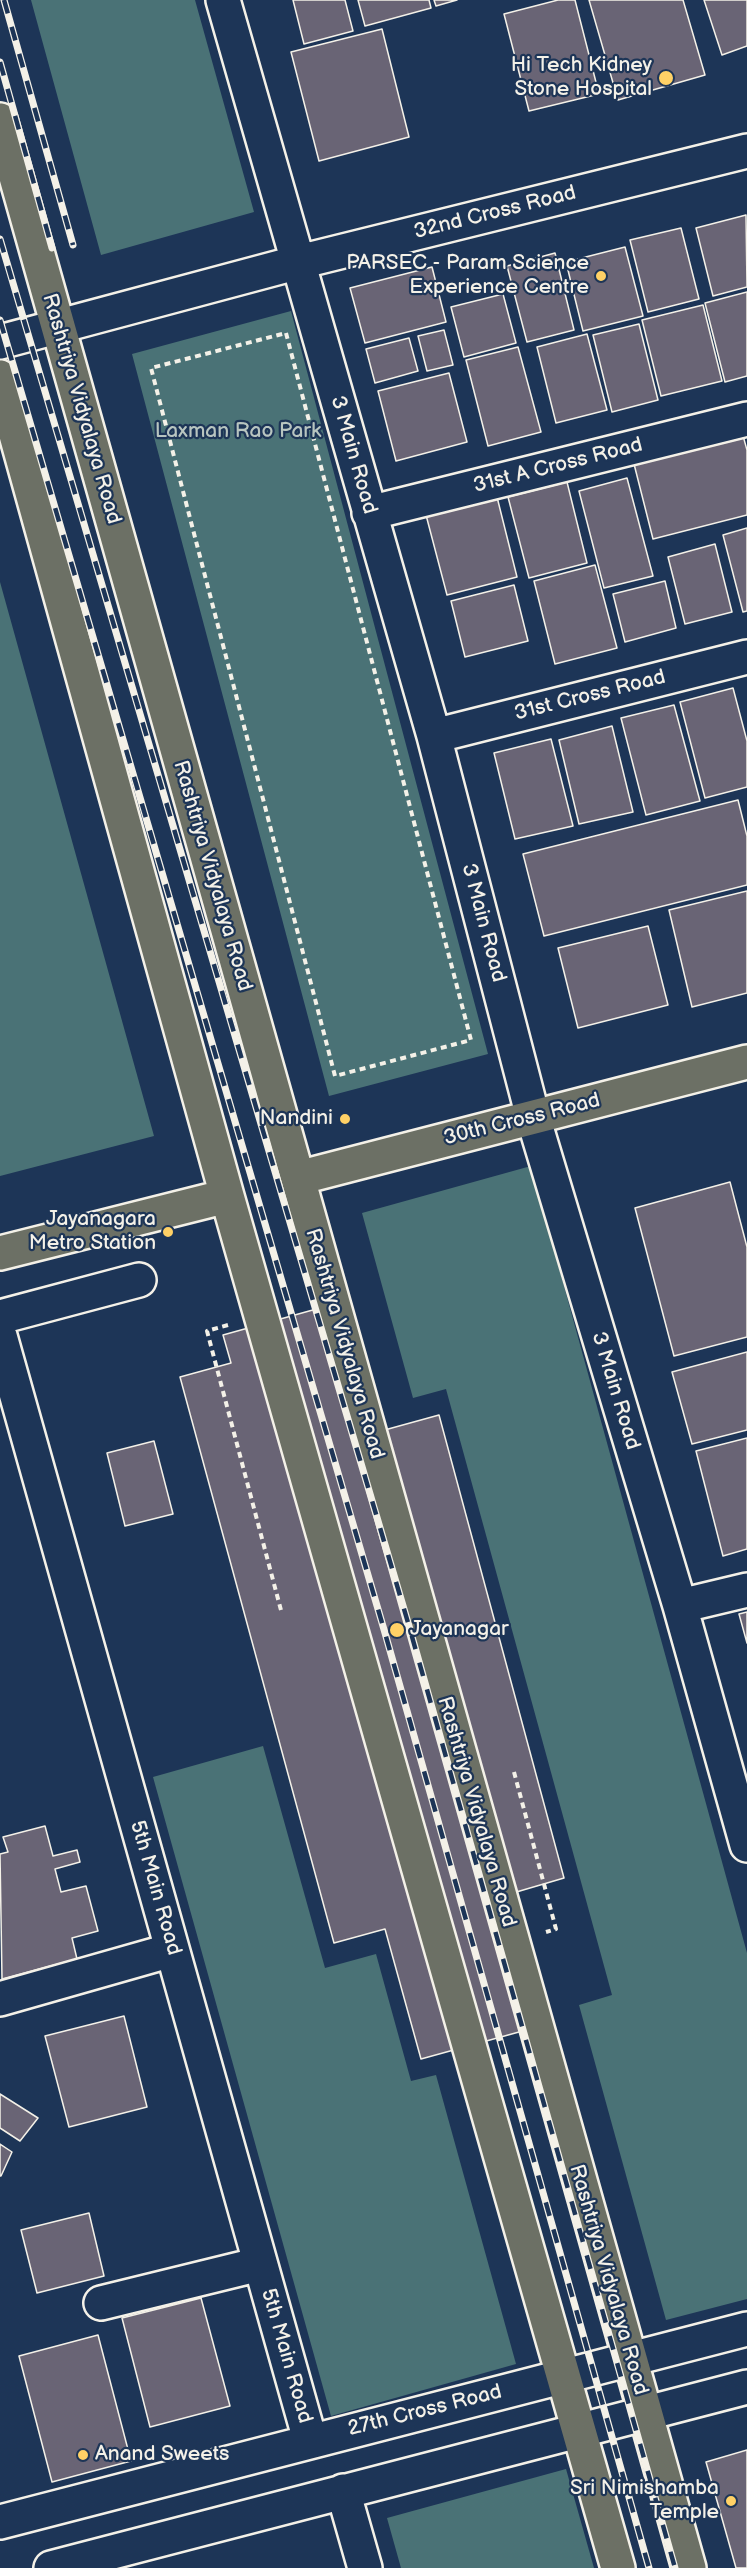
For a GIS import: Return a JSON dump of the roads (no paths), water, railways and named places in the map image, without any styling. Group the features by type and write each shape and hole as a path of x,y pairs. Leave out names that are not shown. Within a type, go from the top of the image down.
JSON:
{"main road":[{"name":"Rashtriya Vidyalaya Road","path":"0,120 689,2568"},
{"path":"0,377 227,1196 618,2568"},
{"name":"30th Cross Road","path":"298,1178 747,1062"},
{"path":"0,1253 227,1196"}],"street":[{"name":"3 Main Road","path":"223,0 434,736 533,1117 680,1606 747,1845"},
{"name":"32nd Cross Road","path":"0,342 299,262 747,151"},
{"name":"31st A Cross Road","path":"369,513 747,419"},
{"name":"31st Cross Road","path":"434,736 747,657"},
{"path":"0,1317 139,1280"},
{"name":"5th Main Road","path":"0,1336 310,2440"},
{"path":"680,1606 747,1590"},
{"path":"0,1999 172,1950"},
{"path":"101,2303 260,2264"},
{"name":"27th Cross Road","path":"0,2522 310,2440 747,2330"},
{"path":"51,2568 747,2387"},
{"path":"343,2491 365,2568"}],"railway":[{"path":"4,0 73,245"},
{"path":"0,62 52,248"},
{"path":"0,239 409,1626 675,2568"},
{"path":"0,320 385,1633 649,2568"}],"place":[{"name":"Hi Tech Kidney Stone Hospital","path":"666,78"},
{"name":"PARSEC - Param Science Experience Centre","path":"601,276"},
{"name":"Nandini","path":"345,1119"},
{"name":"Jayanagara Metro Station","path":"168,1232"},
{"name":"Jayanagar","path":"397,1630"},
{"name":"Anand Sweets","path":"83,2455"},
{"name":"Sri Nimishamba Temple","path":"731,2501"}],"park label":[{"name":"Laxman Rao Park","path":"238,432"}]}
